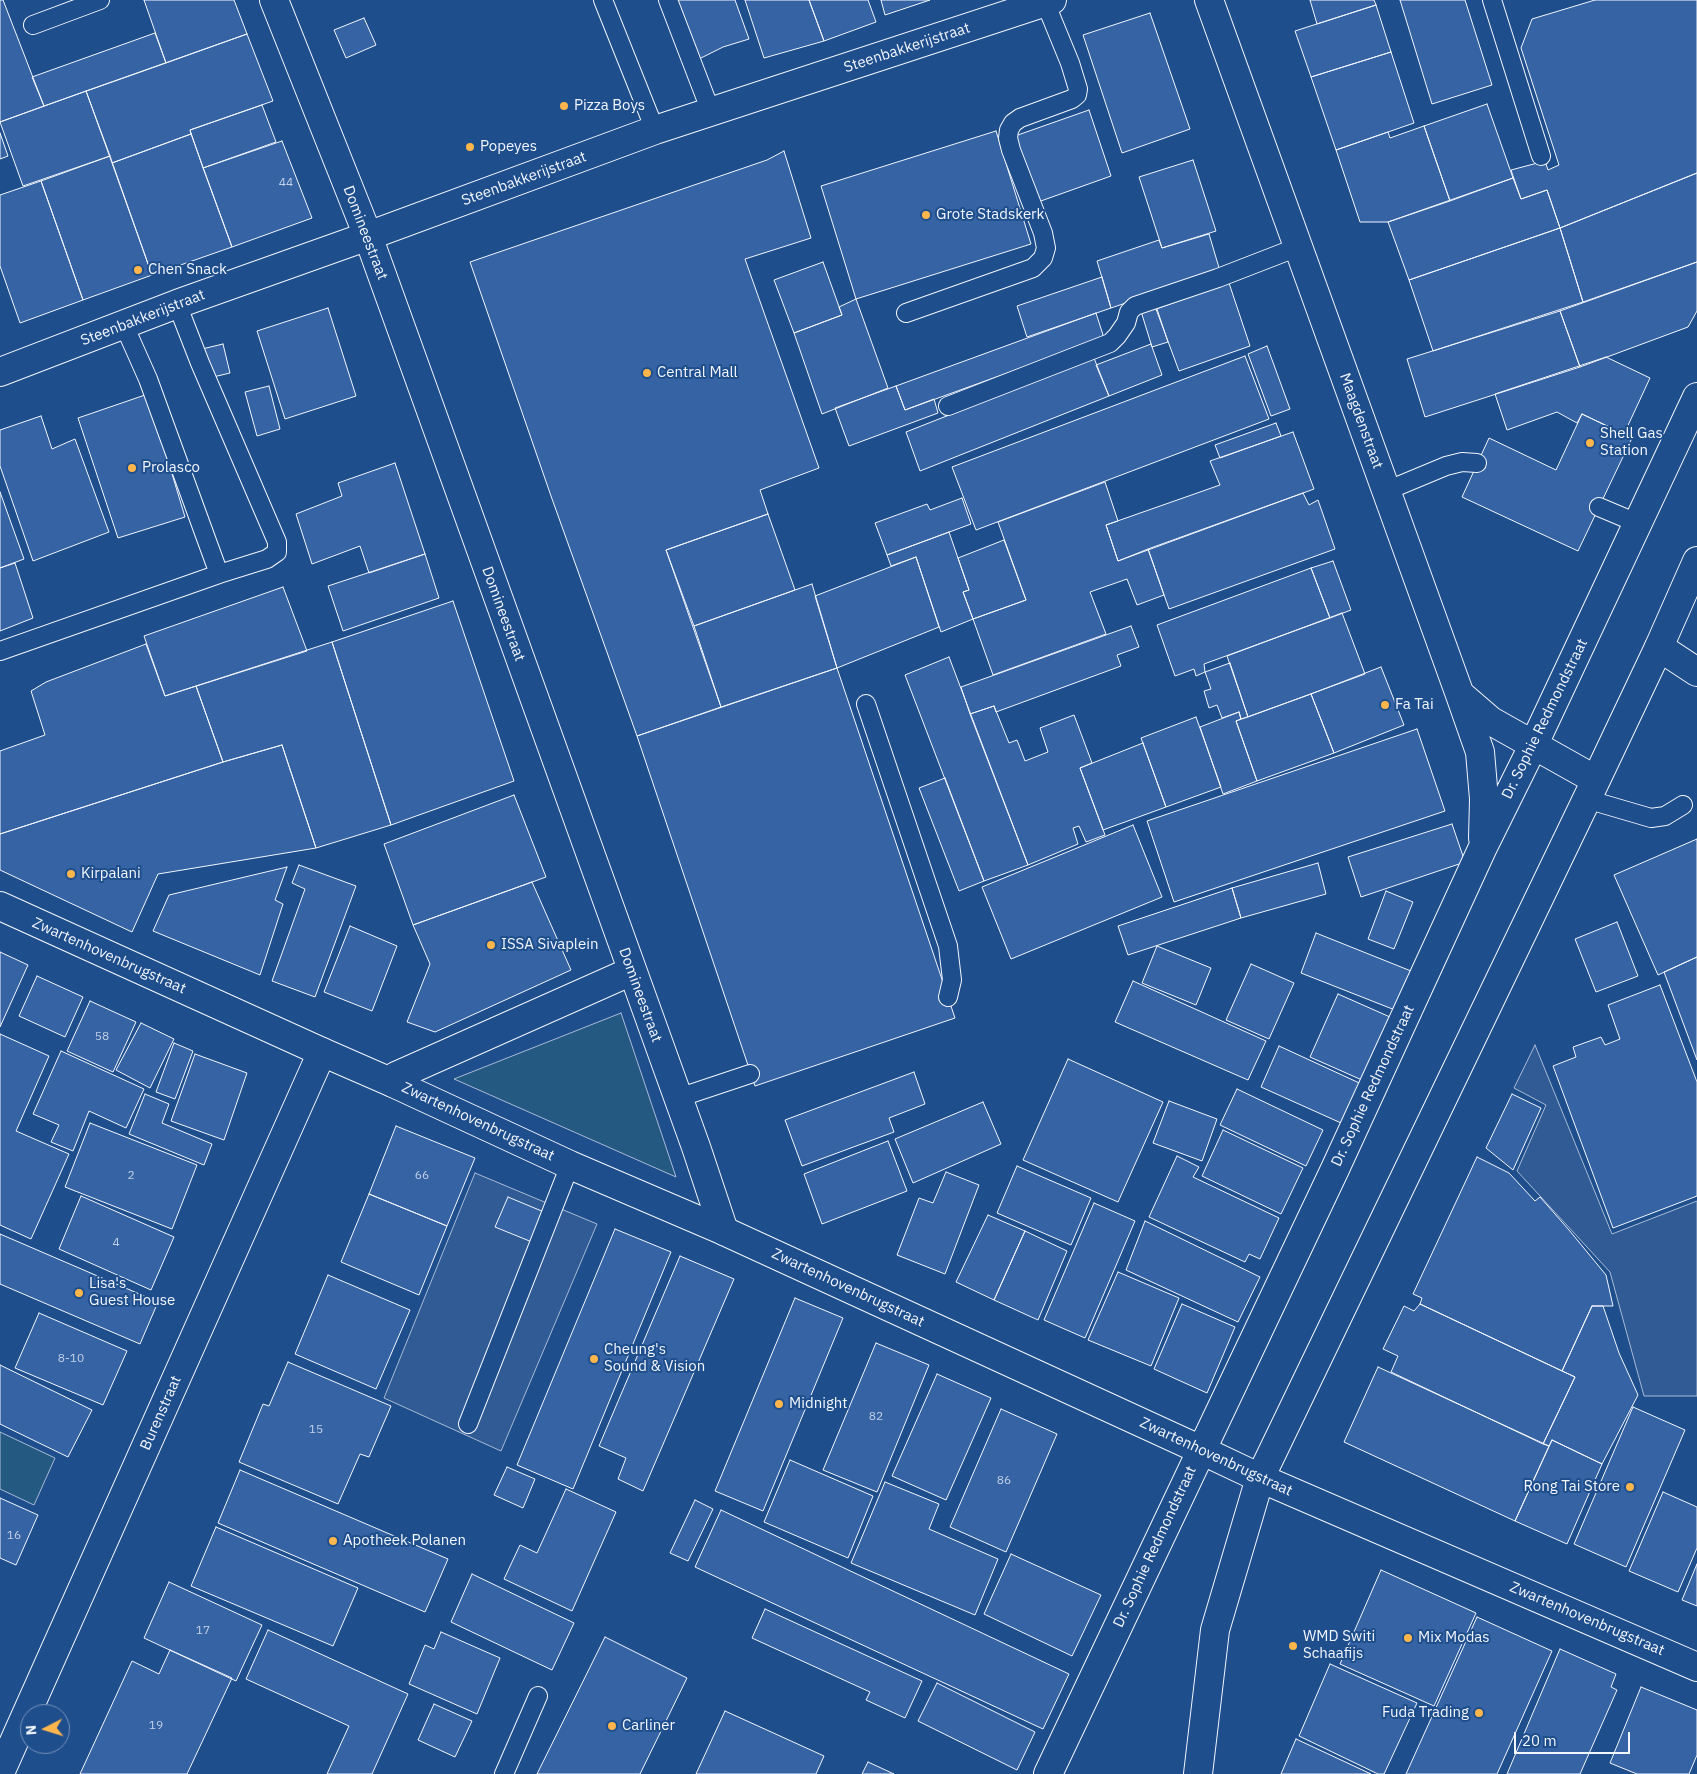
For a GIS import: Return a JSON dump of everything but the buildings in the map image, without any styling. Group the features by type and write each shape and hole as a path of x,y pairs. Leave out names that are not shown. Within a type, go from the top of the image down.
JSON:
{"street":[{"name":"Domineestraat","path":"274,0 368,236 724,1231"},
{"name":"Maagdenstraat","path":"1209,0 1480,752 1484,799 1483,847"},
{"name":"Steenbakkerijstraat","path":"0,372 177,304 655,130 1049,1"},
{"name":"Dr. Sophie Redmondstraat","path":"1054,1772 1201,1450 1335,1169 1483,847 1533,746 1697,397"},
{"path":"1198,1774 1215,1630 1260,1478 1591,790 1697,562"},
{"path":"1659,647 1697,672"},
{"path":"1460,695 1491,722 1533,746 1591,790"},
{"name":"Zwartenhovenbrugstraat","path":"0,906 322,1052 393,1082 570,1165 724,1231 1260,1478 1697,1667"},
{"path":"393,1082 396,1076 632,971"},
{"name":"Burenstraat","path":"0,1773 322,1052"}],"lane":[{"path":"33,25 100,0"},
{"path":"603,0 655,130"},
{"path":"668,0 711,112"},
{"path":"1492,0 1541,156"},
{"path":"906,313 1033,268 1043,258 1046,248 1043,232 1008,138 1009,130 1020,118 1072,99 1076,95 1078,88 1049,1"},
{"path":"948,406 1110,343 1126,323 1129,312 1135,306 1218,278 1298,247"},
{"path":"0,652 267,559 277,552 277,542 200,363 177,304"},
{"path":"124,325 148,379 220,574"},
{"path":"1386,491 1446,466 1462,462 1477,464"},
{"path":"1599,507 1637,524"},
{"path":"866,704 948,946 952,980 948,997"},
{"path":"1591,790 1652,818 1665,816 1683,805"},
{"path":"678,1098 750,1074"},
{"path":"468,1424 570,1165"},
{"path":"504,1774 538,1696"}],"shaded area":[{"path":"621,1013 676,1177 454,1079"},
{"path":"1535,1045 1612,1234 1697,1201 1697,1396 1644,1396 1610,1272 1517,1171 1546,1105 1514,1088"},
{"path":"475,1173 597,1224 501,1451 384,1398"},
{"path":"0,1432 55,1458 34,1505 0,1489"}],"place":[{"name":"Pizza Boys","path":"564,106"},
{"name":"Popeyes","path":"470,147"},
{"name":"Grote Stadskerk","path":"926,215"},
{"name":"Chen Snack","path":"138,270"},
{"name":"Central Mall","path":"647,373"},
{"name":"Shell Gas Station","path":"1590,443"},
{"name":"Prolasco","path":"132,468"},
{"name":"Fa Tai","path":"1385,705"},
{"name":"Kirpalani","path":"71,874"},
{"name":"ISSA Sivaplein","path":"491,945"},
{"name":"Lisa's Guest House","path":"79,1293"},
{"name":"Cheung's Sound & Vision","path":"594,1359"},
{"name":"Midnight","path":"779,1404"},
{"name":"Rong Tai Store","path":"1630,1487"},
{"name":"Apotheek Polanen","path":"333,1541"},
{"name":"Mix Modas","path":"1408,1638"},
{"name":"WMD Switi Schaafijs","path":"1293,1646"},
{"name":"Fuda Trading","path":"1479,1713"},
{"name":"Carliner","path":"612,1726"}]}
